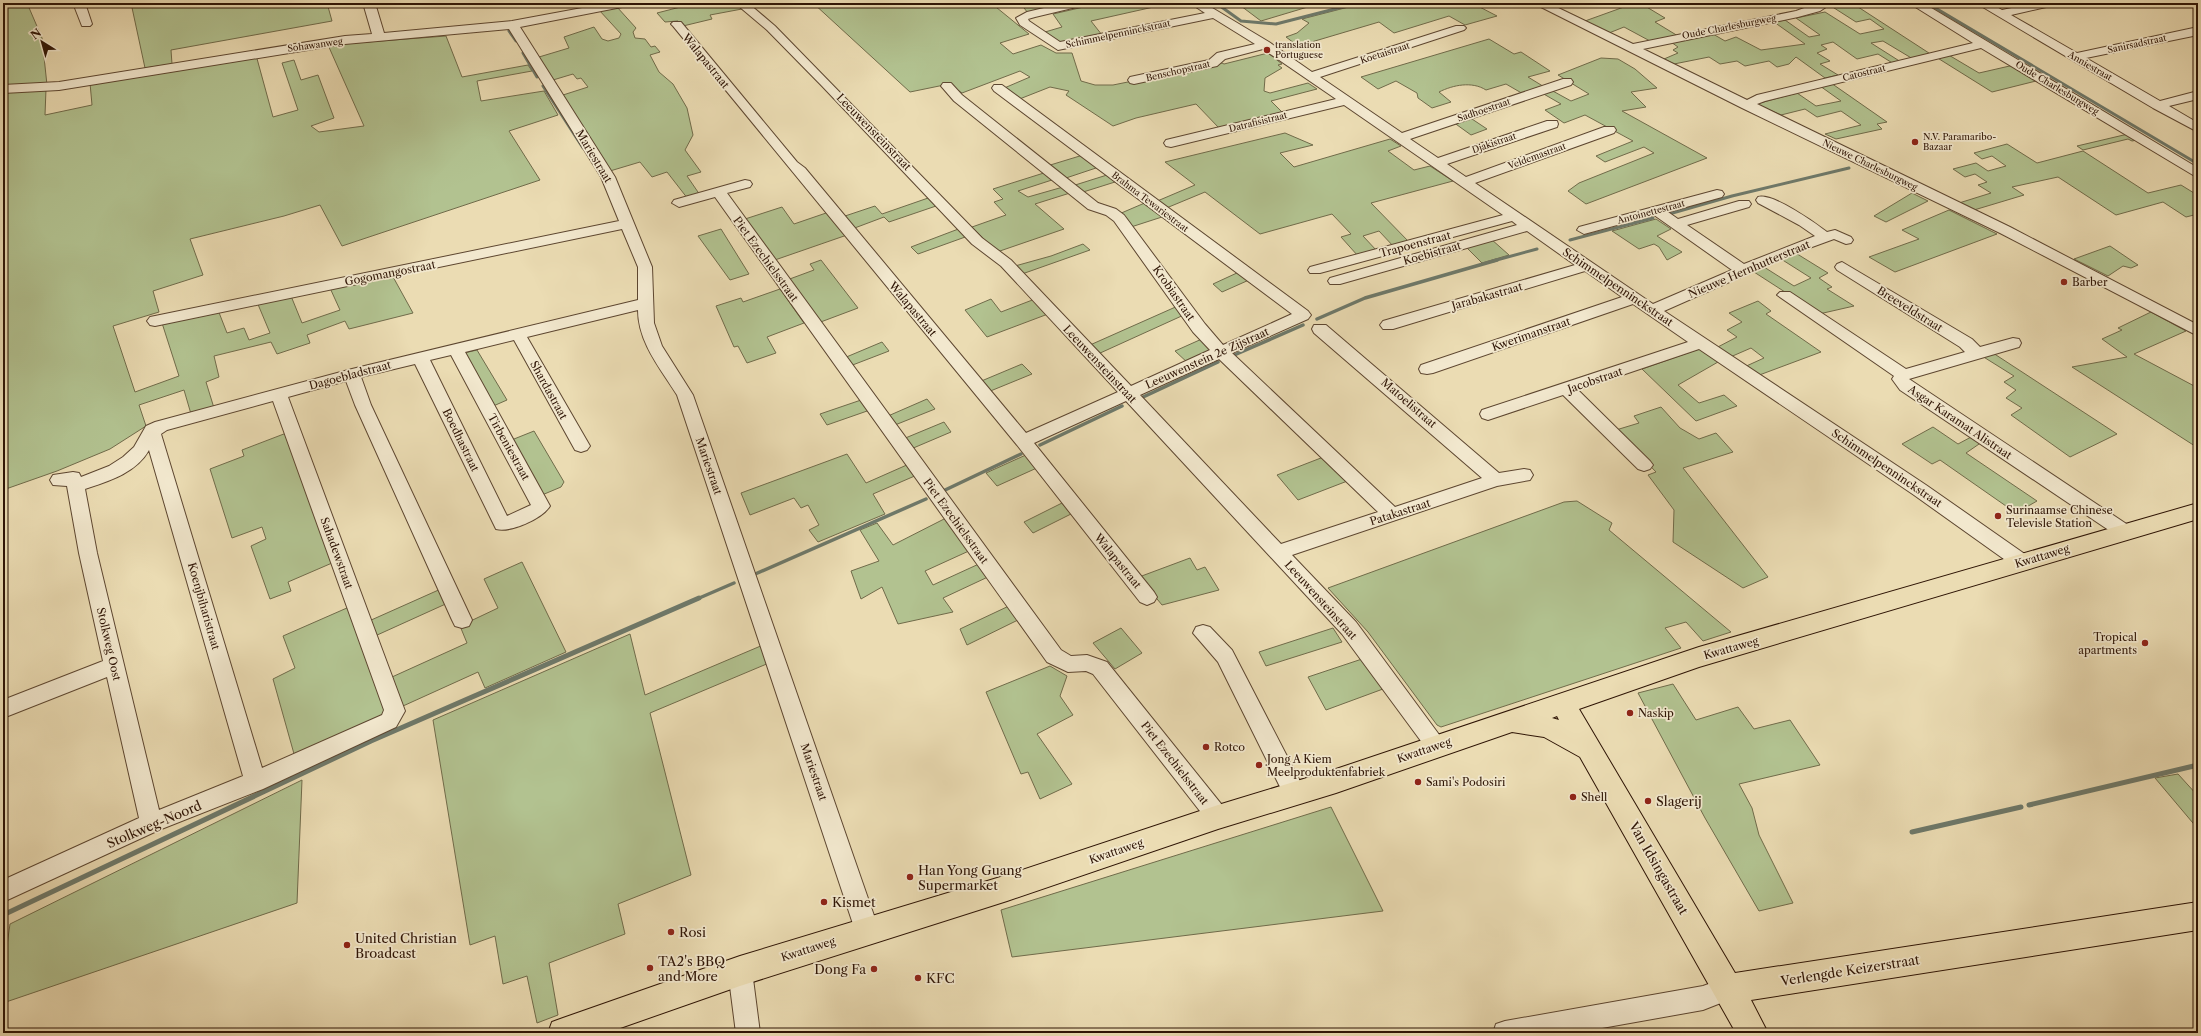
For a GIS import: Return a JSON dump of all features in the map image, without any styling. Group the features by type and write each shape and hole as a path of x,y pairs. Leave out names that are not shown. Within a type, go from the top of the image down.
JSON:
{"main road":[{"name":"Kwattaweg","path":"563,1033 740,971 867,930 1007,888 1218,817 1295,794 1699,657 2198,511"},
{"name":"Van Idsingastraat","path":"1563,704 1753,1033"},
{"path":"1500,724 1529,722 1543,725 1563,733 1592,752"},
{"name":"Verlengde Keizerstraat","path":"1728,989 2198,916"}],"street":[{"path":"79,3 86,24"},
{"path":"369,3 379,36"},
{"name":"Sohawanweg","path":"3,89 59,86 284,49 379,36 512,25 628,3"},
{"name":"Leeuwensteinstraat","path":"741,3 771,28 826,83 977,241 1006,263 1278,552 1348,628 1436,746"},
{"name":"Schimmelpenninckstraat","path":"1081,3 1031,14 1022,18 1024,23 1058,46 1213,14"},
{"name":"Schimmelpenninckstraat","path":"1196,3 1265,45 1309,77 1634,298 1920,490 2022,562"},
{"name":"Nieuwe Charlesburgweg","path":"1539,3 2005,230 2198,331"},
{"name":"Oude Charlesburgweg","path":"1631,48 1798,14 1816,9 1826,3"},
{"name":"Oude Charlesburgweg","path":"1915,3 2198,174"},
{"name":"Anniestraat","path":"1982,3 2198,128"},
{"path":"2000,14 2051,3"},
{"name":"Walapastraat","path":"677,24 792,165 800,171 1023,441 1147,597"},
{"name":"Mariestraat","path":"512,25 519,33 608,177 626,224 645,267 646,323 654,346 685,395 867,930"},
{"name":"Koetaistraat","path":"1309,77 1460,28"},
{"name":"Sanirsadstraat","path":"2076,57 2198,31"},
{"name":"Catostraat","path":"1746,105 1761,98 1983,44"},
{"name":"Benschopstraat","path":"1134,80 1213,63 1221,56 1265,45"},
{"name":"Sadhoestraat","path":"1400,138 1567,82"},
{"name":"Krobiastraat","path":"947,86 958,98 1093,206 1111,212 1119,218 1126,225 1200,328 1221,352 1392,514"},
{"name":"Brahma Tewariestraat","path":"998,88 1303,315"},
{"path":"2158,105 2198,95"},
{"name":"Datrafisistraat","path":"1171,143 1346,101"},
{"name":"Djakistraat","path":"1436,163 1552,124"},
{"name":"Veldemastraat","path":"1465,182 1609,130"},
{"path":"679,203 745,184"},
{"name":"Piet Ezechielsstraat","path":"719,192 1054,656 1068,664 1087,663 1100,668 1218,817"},
{"name":"Antoinettestraat","path":"1584,230 1717,194"},
{"path":"1763,200 1804,222 1825,238"},
{"path":"1676,224 1744,204"},
{"path":"1656,210 1744,271"},
{"name":"Trapoenstraat","path":"1315,270 1515,216"},
{"name":"Gogomangostraat","path":"154,321 626,224"},
{"name":"Koebistraat","path":"1335,280 1530,226"},
{"name":"Nieuwe Hernhutterstraat","path":"1652,310 1835,234 1846,240"},
{"name":"Jarabakastraat","path":"1388,325 1587,266"},
{"name":"Breeveldstraat","path":"1842,267 1966,344 1976,353"},
{"name":"Asgar Karamat Alistraat","path":"1785,295 1904,374 1900,379 1906,386 2125,532"},
{"name":"Kwerimanstraat","path":"1427,369 1634,298"},
{"name":"Dagoebladstraat","path":"152,430 161,426 352,374 645,303"},
{"name":"Leeuwenstein 2e Zijstraat","path":"1023,441 1303,315"},
{"name":"Matoelistraat","path":"1320,329 1496,480"},
{"name":"Shardastraat","path":"518,334 581,446"},
{"path":"1904,374 2012,342"},
{"name":"Jacobstraat","path":"1488,414 1567,389 1701,343"},
{"name":"Tirbeniestraat","path":"455,349 541,506 537,510 507,524 502,524"},
{"name":"Boedhastraat","path":"420,357 502,524"},
{"path":"352,374 369,419 462,620"},
{"path":"1567,389 1644,465"},
{"name":"Sahadewstraat","path":"279,394 395,711"},
{"name":"Stolkweg Oost","path":"151,823 114,665 68,483 116,472 137,455 152,430"},
{"name":"Koenjbiharistraat","path":"152,430 255,782"},
{"name":"Patakastraat","path":"1278,552 1496,480 1524,475"},
{"path":"1204,633 1225,656 1295,794"},
{"path":"3,709 114,665"},
{"name":"Stolkweg-Noord","path":"3,891 151,823 306,760 389,721 395,711"},
{"path":"740,971 748,1033"},
{"name":"Verlengde Keizerstraat","path":"1505,1033 1703,998 1728,989"}],"green space":[{"path":"3,3 27,3 42,38 47,85 3,87"},
{"path":"131,3 327,3 332,21 171,50 172,64 145,68"},
{"path":"696,3 736,3 742,9 710,15 712,19 683,26 678,21 665,22 657,13"},
{"path":"813,3 991,3 1029,34 1000,43 1013,54 1041,45 1056,53 1072,53 1081,81 1095,85 1113,85 1222,63 1224,64 1268,53 1282,64 1278,65 1282,68 1265,78 1264,91 1270,93 1308,83 1317,89 1271,101 1283,113 1219,128 1196,104 1136,118 1113,126 1066,95 1069,91 1050,87 1017,100 1002,89 1030,77 1020,71 962,93 949,84 910,92"},
{"path":"1020,3 1073,3 1028,13"},
{"path":"1101,3 1155,3 1158,6 1091,21 1102,35 1060,43 1045,32 1062,27 1053,14"},
{"path":"1237,3 1306,3 1311,6 1261,21"},
{"path":"1364,3 1472,3 1497,16 1465,25 1449,16 1394,33 1379,22 1298,46 1286,37 1297,33 1309,23 1302,19"},
{"path":"1635,3 1640,3 1665,18 1655,22 1678,36 1650,41 1624,27 1609,33 1585,21"},
{"path":"1836,3 1852,3 1932,55 1913,59 1883,41 1871,43 1901,62 1894,64 1878,54 1857,59 1833,42 1821,45 1827,49 1817,53 1830,61 1820,64 1838,75 1825,78 1796,57 1789,64 1777,67 1769,61 1745,66 1737,61 1720,64 1709,57 1674,64 1664,59 1678,53 1673,50 1678,47 1671,42 1713,34 1725,41 1736,37 1761,50 1805,44 1774,22 1785,20 1809,37 1820,35 1796,18 1825,12 1860,34 1884,29 1870,19 1856,22 1831,6"},
{"path":"617,7 636,28 633,32 635,38 645,39 651,47 655,46 660,52 650,55 659,72 673,84 687,108 693,135 685,150 701,172 687,176 700,195 688,199 667,172 652,177 640,162 610,171 563,95 588,87 581,78 577,79 573,74 553,80 539,57 569,48 564,37 594,27 602,39 608,41 619,38 621,34 599,10"},
{"path":"446,36 462,77 528,65 532,71 477,81 481,101 544,91 558,115 509,131 540,180 342,246 320,205 284,216 190,239 203,275 153,291 159,312 113,326 135,392 179,376 162,323 218,310 227,333 244,328 249,340 270,333 257,302 291,296 302,323 340,310 330,288 392,275 413,313 349,329 345,321 307,335 310,343 277,354 271,342 214,356 219,377 206,382 214,408 191,414 184,390 139,405 146,426 110,449 57,471 3,490 3,91 46,89 45,115 92,105 90,83 256,55 273,117 298,110 282,63 294,60 301,80 318,75 334,118 311,126 319,132 364,126 328,45"},
{"path":"1489,39 1514,54 1521,52 1550,71 1528,77 1546,88 1525,95 1506,84 1486,90 1481,87 1469,85 1450,87 1439,92 1451,102 1432,108 1418,98 1417,93 1396,81 1378,89 1361,77"},
{"path":"1947,54 1979,73 2014,65 2040,80 1992,92 1936,57"},
{"path":"1601,58 1618,59 1635,69 1657,88 1631,92 1646,107 1622,111 1707,158 1586,204 1568,191 1579,183 1654,153 1644,147 1605,162 1596,156 1633,141 1585,115 1564,123 1545,110 1561,104 1542,93 1551,90 1571,101 1589,94 1558,75"},
{"path":"1831,83 1887,122 1877,124 1882,129 1836,139 1825,134 1861,125 1841,111 1817,117 1805,109 1781,115 1756,104 1797,93 1816,106 1841,101 1820,86"},
{"path":"1469,117 1487,129 1471,135 1453,122"},
{"path":"1285,133 1313,145 1280,153 1294,167 1390,139 1401,146 1388,151 1414,170 1430,166 1453,181 1371,203 1410,243 1394,247 1379,231 1363,236 1377,251 1358,256 1341,237 1351,234 1332,214 1260,234 1205,192 1164,209 1155,202 1195,185 1165,162"},
{"path":"2128,134 2137,140 2132,141 2128,139 2083,150 2077,146"},
{"path":"2007,144 2037,163 2083,151 2148,193 2181,185 2194,193 2198,192 2198,214 2186,217 2163,202 2116,215 2058,177 2012,187 2024,195 1974,210 1959,203 1991,193 1978,185 1987,182 1975,174 1965,177 1953,169 1976,163 1988,171 2006,166 1992,156 1982,159 1974,153"},
{"path":"1083,155 1099,167 1063,179 1047,166"},
{"path":"1047,172 1055,179 1018,191 1028,197 1063,187 1070,193 1035,204 1064,229 997,252 972,227 1006,215 994,202 1003,199 993,189"},
{"path":"1107,175 1115,182 1080,193 1072,186"},
{"path":"1912,193 1928,201 1886,222 1874,216"},
{"path":"931,197 939,205 889,222 884,217 852,229 842,217 875,206 882,214"},
{"path":"1147,202 1165,216 1131,227 1119,214"},
{"path":"782,207 794,224 829,212 847,235 772,261 742,220"},
{"path":"1949,210 1997,234 1895,272 1869,257 1919,239 1902,230"},
{"path":"1656,219 1671,229 1657,236 1682,252 1667,260 1659,247 1654,244 1639,249 1612,231"},
{"path":"961,228 968,236 918,254 911,247"},
{"path":"721,229 749,274 730,280 698,236"},
{"path":"1491,239 1509,255 1482,263 1466,247"},
{"path":"1083,244 1090,250 1022,274 1015,266 1051,256"},
{"path":"2110,246 2138,265 2131,268 2123,266 2108,276 2074,259"},
{"path":"1794,252 1828,273 1819,278 1832,287 1827,289 1854,306 1819,314 1754,272 1764,267 1794,286 1811,278 1781,259"},
{"path":"821,260 858,308 818,323 787,280 814,270 810,264"},
{"path":"1239,272 1249,280 1222,292 1213,284"},
{"path":"780,289 804,323 767,337 776,353 747,363 738,346 734,347 716,306 741,298 743,302"},
{"path":"991,299 1001,312 1035,299 1048,314 987,337 965,310"},
{"path":"1758,301 1771,311 1766,314 1821,352 1754,377 1742,368 1764,358 1751,348 1728,358 1714,349 1737,337 1727,330 1742,322 1729,313"},
{"path":"1180,305 1186,314 1098,354 1090,345"},
{"path":"2151,312 2186,331 2134,354 2198,388 2198,448 2072,367 2127,357 2102,339 2122,330 2118,328"},
{"path":"1204,338 1213,348 1189,364 1175,351"},
{"path":"882,342 889,351 850,366 844,358"},
{"path":"1699,349 1718,362 1678,385 1699,403 1724,395 1737,406 1696,421 1642,369"},
{"path":"477,350 507,400 491,407 460,354"},
{"path":"1993,353 2117,434 2070,457 2011,415 2022,408 2006,398 2016,390 2004,382 2014,376 1982,356"},
{"path":"1022,364 1032,374 988,392 979,382"},
{"path":"864,399 870,410 827,425 820,414"},
{"path":"927,399 935,409 895,425 888,416"},
{"path":"1661,407 1680,428 1699,439 1716,433 1733,452 1683,468 1768,577 1743,588 1673,542 1674,510 1648,475 1656,472 1616,430 1639,423 1634,416"},
{"path":"944,422 951,432 911,449 903,439"},
{"path":"1933,427 1958,444 1973,436 1982,442 1966,453 2037,501 2016,513 1940,460 1932,464 1902,444"},
{"path":"534,431 564,482 561,487 542,495 509,441"},
{"path":"289,432 339,560 288,582 291,591 270,599 251,546 266,539 262,527 232,538 210,469 244,456 242,450"},
{"path":"847,454 866,483 909,464 917,475 873,494 885,514 818,542 809,530 819,525 808,505 801,508 794,498 750,515 741,493"},
{"path":"1028,454 1039,467 997,486 986,473"},
{"path":"1326,456 1350,480 1298,500 1277,475"},
{"path":"1577,501 1612,523 1609,530 1731,632 1703,641 1686,622 1665,628 1681,648 1441,727 1437,725 1368,632 1328,588 1564,502"},
{"path":"1062,503 1071,514 1033,533 1024,522"},
{"path":"946,518 971,550 925,571 933,585 981,563 990,576 943,598 953,612 898,624 882,587 861,599 851,571 879,561 860,530 877,523 893,545"},
{"path":"1190,558 1197,570 1205,567 1219,590 1162,605 1139,577"},
{"path":"522,562 566,652 485,688 478,672 403,706 392,677 467,643 460,626 498,608 484,579"},
{"path":"443,588 450,602 375,636 369,621"},
{"path":"356,604 396,712 296,761 273,679 295,668 283,636"},
{"path":"1011,605 1020,619 967,645 960,629"},
{"path":"1121,628 1142,653 1115,669 1093,643"},
{"path":"1333,628 1342,642 1266,666 1259,652"},
{"path":"630,634 645,695 763,645 769,663 650,713 691,875 618,904 625,934 549,963 558,1015 537,1023 527,976 503,984 495,936 470,945 433,720"},
{"path":"1362,659 1383,689 1326,710 1308,677"},
{"path":"1050,666 1067,676 1060,696 1073,715 1037,734 1072,784 1040,799 1028,772 1021,774 986,692"},
{"path":"1673,684 1696,720 1738,707 1754,729 1790,720 1820,765 1739,784 1752,808 1759,835 1793,903 1759,911 1705,818 1638,693"},
{"path":"2178,774 2198,796 2198,829 2155,778"},
{"path":"302,780 297,903 3,1003 3,974 10,924"},
{"path":"1331,807 1383,911 1012,957 1001,910"}],"waterway":[{"path":"1216,3 1241,21 1276,24 1358,3"},
{"path":"1927,3 2198,164"},
{"path":"509,31 516,41"},
{"path":"523,53 537,77"},
{"path":"543,86 583,148"},
{"path":"1669,214 1732,196 1849,168"},
{"path":"1570,240 1653,218"},
{"path":"1493,261 1537,249"},
{"path":"1317,319 1365,298 1497,260"},
{"path":"1232,356 1303,325"},
{"path":"1141,398 1218,362"},
{"path":"1040,445 1122,406"},
{"path":"943,491 1021,454"},
{"path":"753,575 926,499"},
{"path":"697,599 734,583"},
{"path":"3,915 371,741 699,598"},
{"path":"2029,805 2198,765"},
{"path":"1912,832 2021,807"}],"place":[{"name":"translation Portuguese","path":"1267,50"},
{"name":"N.V. Paramaribo- Bazaar","path":"1915,142"},
{"name":"Barber","path":"2064,282"},
{"name":"Surinaamse Chinese Televisle Station","path":"1998,516"},
{"name":"Tropical apartments","path":"2145,643"},
{"name":"Naskip","path":"1630,713"},
{"name":"Rotco","path":"1206,747"},
{"name":"Jong A Kiem Meelproduktenfabriek","path":"1259,765"},
{"name":"Sami's Podosiri","path":"1418,782"},
{"name":"Shell","path":"1573,797"},
{"name":"Slagerij","path":"1648,801"},
{"name":"Han Yong Guang Supermarket","path":"910,877"},
{"name":"Kismet","path":"824,902"},
{"name":"Rosi","path":"671,932"},
{"name":"United Christian Broadcast","path":"347,945"},
{"name":"TA2's BBQ and More","path":"650,968"},
{"name":"Dong Fa","path":"874,969"},
{"name":"KFC","path":"918,978"}]}
